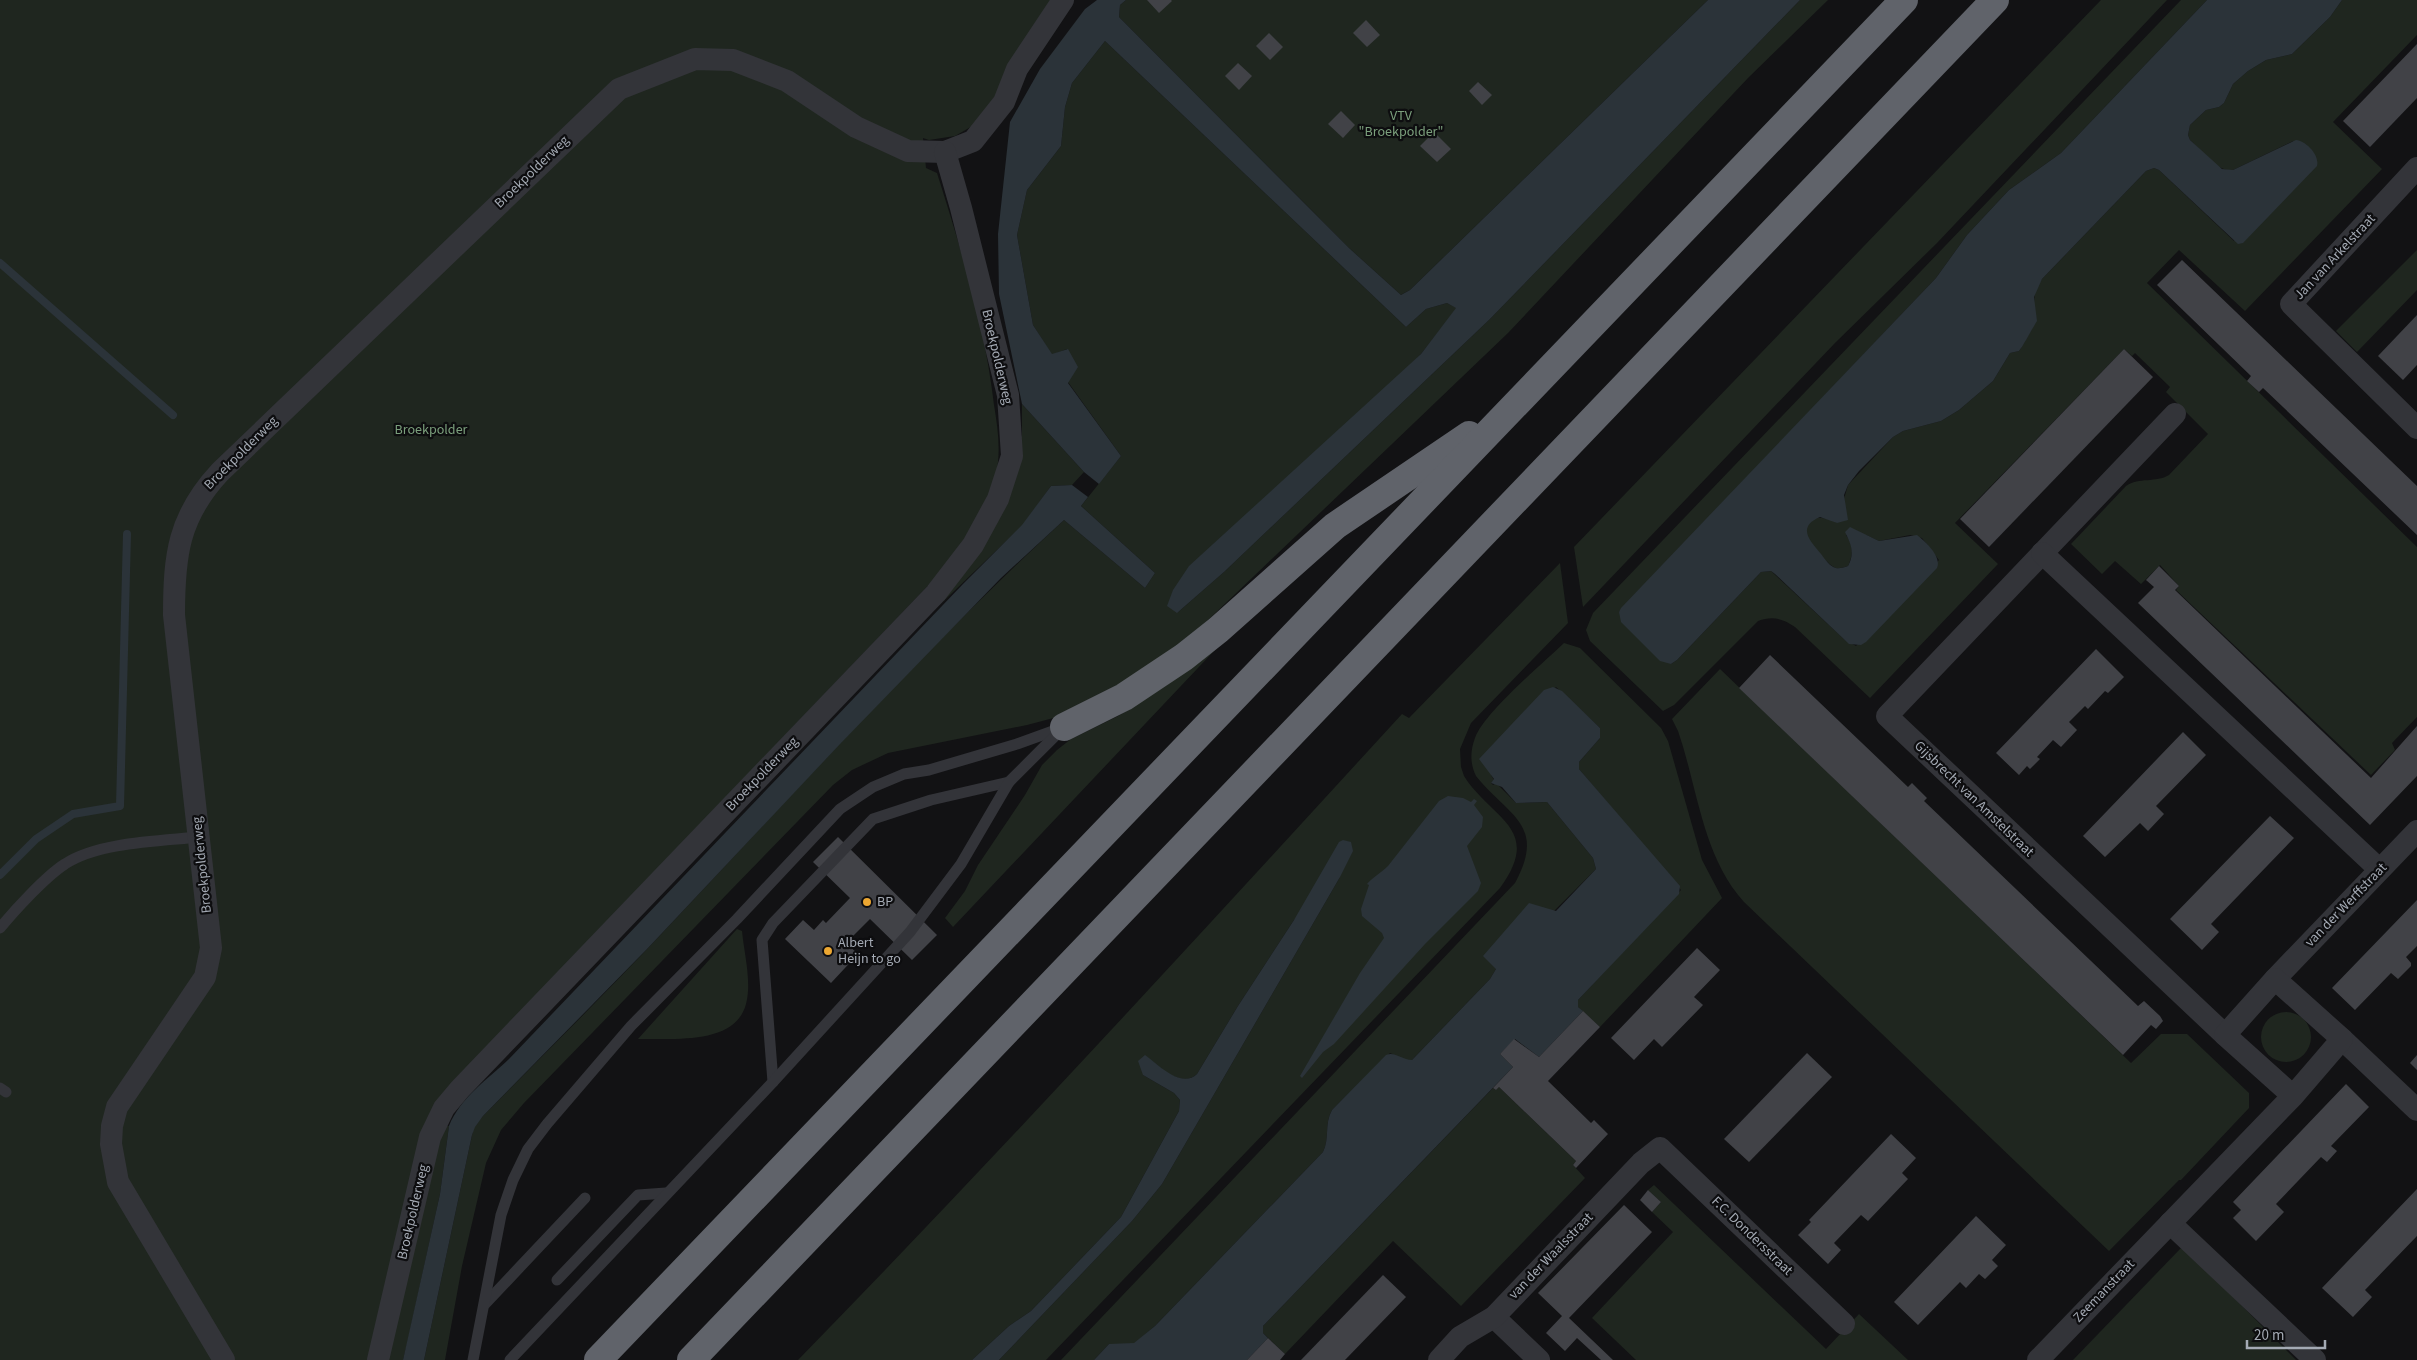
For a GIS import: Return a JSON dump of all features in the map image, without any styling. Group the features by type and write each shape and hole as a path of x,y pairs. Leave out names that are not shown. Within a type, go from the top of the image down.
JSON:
{"highway":[{"path":"598,1360 1904,0"},
{"path":"692,1360 1995,0"},
{"path":"1064,727 1124,696 1184,658 1335,526 1514,405"}],"street":[{"name":"Broekpolderweg","path":"224,1360 118,1182 111,1144 114,1116 124,1092 190,1002 205,977 211,948 174,615 174,576 181,536 196,501 220,472 619,90 694,59 733,60 787,81 856,127 908,151 945,152 972,141 1004,102 1017,69 1063,0"},
{"name":"Broekpolderweg","path":"378,1360 430,1137 444,1108 460,1089 936,593 973,545 998,499 1012,456 1008,395 962,208 945,152"},
{"name":"Jan van Arkelstraat","path":"2417,168 2291,304 2417,428"},
{"name":"Gijsbrecht van Amstelstraat","path":"2175,414 1887,716 2225,1035"},
{"path":"2042,553 2379,869"},
{"name":"van der Werffstraat","path":"2225,1035 2275,979 2417,831"},
{"path":"2275,979 2417,1110"},
{"path":"2225,1035 2293,1096"},
{"path":"2315,1360 2170,1223 2293,1096 2342,1039"},
{"name":"van der Waalsstraat","path":"1438,1360 1460,1337 1494,1317 1640,1163 1660,1148"},
{"name":"F.C. Dondersstraat","path":"1660,1148 1844,1324"},
{"name":"Zeemanstraat","path":"2038,1360 2170,1223"},
{"path":"1494,1317 1539,1360"}],"lane":[{"path":"510,1360 773,1082 910,932 938,896 986,824 1009,782 1064,727"},
{"path":"473,1360 502,1215 512,1180 528,1149 631,1026 737,919 840,809 873,787 904,774 929,770 1017,744 1064,727"},
{"path":"773,1082 762,940 772,923 873,819 931,800 1009,782"},
{"path":"0,928 65,863 97,851 132,844 199,837"},
{"path":"557,1280 638,1195 666,1193"},
{"path":"484,1304 585,1198"}],"green space":[{"name":"Broekpolder","path":"0,0 1054,0 988,109 974,125 955,136 929,140 923,138 926,168 937,173 963,259 985,346 990,375 999,455 991,491 985,505 944,569 461,1074 368,1360 0,1360"},
{"name":"VTV \"Broekpolder\"","path":"1126,0 1708,0 1410,290 1401,295 1349,248 1119,17 1120,5"},
{"path":"1800,0 1828,0 1748,78 1508,333 1206,622 1145,671 1061,716 1027,725 888,753 852,770 833,785 524,1103 501,1130 486,1163 462,1266 445,1360 424,1360 472,1135 474,1127 483,1116 630,967 905,676 1064,520 1145,588 1155,573 1081,506 1121,456 1068,382 1067,349 1052,355 1033,325 1017,235 1027,190 1061,146 1065,107 1072,83 1105,41 1406,327 1426,309 1447,303 1457,308 1421,354 1177,613 1224,572 1490,319"},
{"path":"2101,0 2167,0 1937,243 1835,343 1583,607 1574,547"},
{"path":"2181,0 2207,0 2061,153 2009,190 1967,235 1936,278 1619,612 1671,664 1761,572 1771,571 1845,640 1856,646 1939,560 1922,538 1910,535 1879,541 1866,535 1846,535 1852,550 1851,558 1848,566 1836,568 1824,559 1808,538 1808,523 1816,518 1821,518 1837,523 1848,485 1893,437 1903,431 1941,421 1959,410 1993,381 2010,353 2019,351 2032,329 2035,290 2042,279 2146,171 2154,168 2159,170 2234,241 2293,141 2233,170 2227,170 2210,160 2190,140 2188,135 2190,125 2206,110 2219,107 2224,103 2233,84 2248,71 2266,60 2292,54 2330,17 2342,0 2417,0 2417,35 2333,122 2382,169 2245,311 2179,250 2147,283 2417,547 2417,717 2392,743 2395,750 2371,775 2176,590 2179,586 2160,565 2141,584 2115,561 2102,574 2071,544 2126,486 2131,483 2159,479 2169,475 2208,434 2166,392 2170,387 2135,353 2132,356 2124,349 1955,523 1998,564 1870,698 1795,627 1772,618 1758,621 1674,705 1663,711 1590,641 1586,630 1593,613"},
{"path":"2417,250 2417,290 2357,352 2336,331"},
{"path":"1022,404 1084,472 1072,485 1051,486 1023,525 926,618 1022,435"},
{"path":"1560,563 1568,623 1471,723 1460,749 1461,767 1464,776 1475,791 1509,826 1515,838 1517,851 1512,868 1500,888 1046,1360 999,1360 1132,1221 1162,1184 1340,877 1294,920 1238,1006 1197,1074 1191,1078 1177,1078 1145,1056 1143,1075 1174,1093 1180,1100 1179,1111 1121,1217 1031,1311 1009,1326 972,1360 798,1360 1027,1120 1402,714 1409,718"},
{"path":"1232,632 953,927 945,918 965,891 978,865 1025,795 1042,765 1071,739 1118,716 1167,685"},
{"path":"1564,643 1580,648 1661,728 1668,741 1702,860 1722,898 1600,1027 1578,1007 1578,1000 1681,890 1579,769 1579,762 1600,738 1600,728 1556,687 1491,775 1494,780 1491,783 1493,785 1496,783 1516,803 1547,802 1593,858 1596,869 1496,969 1490,979 1412,1060 1405,1060 1390,1053 1332,1110 1328,1120 1323,1152 1155,1326 1134,1344 1109,1344 1094,1360 1061,1360 1515,883 1524,863 1527,847 1525,834 1520,822 1476,776 1471,757 1472,748 1481,728 1501,702"},
{"path":"1720,669 2131,1063 2161,1034 2187,1034 2249,1093 2249,1108 2181,1180 2109,1251 1744,902 1730,884 1710,843 1685,753 1672,719"},
{"path":"737,929 742,931 748,986 746,1004 740,1018 729,1027 700,1037 638,1039"},
{"path":"2281,1012 2291,1012 2304,1019 2311,1032 2311,1042 2304,1055 2291,1062 2281,1062 2272,1058 2265,1051 2261,1042 2261,1032 2265,1023 2272,1016"},
{"path":"1499,1087 1576,1161 1573,1165 1585,1178 1461,1306 1393,1241 1285,1354 1263,1333 1263,1326 1493,1088 1496,1090"},
{"path":"443,1126 449,1126 440,1194 407,1344 403,1360 388,1360"},
{"path":"1654,1185 1826,1349 1859,1314 1908,1360 1636,1360 1592,1318 1673,1232 1652,1212 1661,1202 1648,1190"},
{"path":"2181,1248 2187,1251 2296,1360 2073,1360"}],"shaded area":[{"path":"1097,0 1126,0 1120,5 1119,17 1349,248 1401,295 1410,290 1708,0 1800,0 1490,319 1224,572 1177,613 1167,606 1173,590 1189,566 1421,354 1456,308 1447,303 1426,309 1406,327 1105,41 1072,83 1065,107 1061,146 1027,190 1017,235 1033,325 1052,354 1068,349 1078,367 1068,383 1121,456 1099,484 1084,472 1022,404 999,294 998,234 1010,122 1040,69 1085,9"},
{"path":"2207,0 2342,0 2330,17 2292,54 2266,60 2248,71 2233,84 2224,103 2219,107 2206,110 2190,125 2188,135 2190,140 2222,169 2233,170 2296,140 2304,143 2311,149 2316,157 2317,166 2243,243 2238,244 2159,170 2154,168 2146,171 2042,279 2034,297 2037,321 2019,351 2010,353 1993,381 1959,410 1941,421 1903,431 1893,437 1859,471 1848,485 1844,495 1848,520 1837,523 1820,517 1813,521 1807,529 1809,539 1826,560 1836,568 1848,566 1851,549 1845,532 1850,527 1879,541 1917,535 1932,550 1938,564 1937,568 1866,642 1861,645 1849,644 1771,571 1761,572 1677,660 1671,664 1660,661 1621,622 1619,612 1621,608 1936,278 1967,235 2009,190 2061,153"},
{"path":"1072,485 1088,497 1081,506 1155,573 1145,588 1064,520 1001,578 841,743 648,948 483,1116 475,1127 424,1360 403,1360 440,1194 449,1126 460,1107 475,1090 509,1059 963,584 1022,525 1051,486"},
{"path":"1553,687 1562,691 1600,728 1600,738 1579,762 1579,769 1680,886 1679,894 1578,1000 1578,1007 1583,1011 1539,1057 1515,1039 1500,1054 1513,1067 1263,1326 1263,1333 1268,1338 1247,1360 1094,1360 1109,1344 1134,1343 1155,1326 1323,1152 1328,1120 1332,1110 1386,1055 1392,1054 1412,1060 1490,979 1496,969 1483,956 1529,903 1556,911 1596,869 1593,858 1547,802 1516,803 1502,787 1491,783 1494,779 1479,759 1544,690"},
{"path":"1448,796 1463,798 1471,802 1474,799 1477,801 1474,805 1483,817 1482,827 1467,846 1481,883 1478,891 1425,944 1334,1044 1323,1052 1302,1078 1300,1076 1360,973 1384,938 1382,933 1362,916 1361,909 1369,885 1367,884 1388,866 1439,801"},
{"path":"1343,840 1351,842 1353,851 1340,877 1162,1184 1132,1221 999,1360 972,1360 1009,1326 1031,1311 1121,1217 1179,1111 1180,1100 1174,1093 1143,1075 1138,1061 1145,1055 1170,1074 1184,1079 1191,1078 1197,1074 1238,1006 1294,920 1339,842"}],"building":[{"path":"1147,0 1171,0 1172,1 1159,13"},
{"path":"1366,20 1380,35 1367,47 1353,33"},
{"path":"1269,33 1283,47 1270,60 1256,46"},
{"path":"2417,44 2417,98 2370,147 2343,121"},
{"path":"1238,63 1252,76 1239,90 1225,76"},
{"path":"1478,82 1492,95 1482,105 1469,91"},
{"path":"1341,111 1355,125 1343,138 1328,124"},
{"path":"1434,132 1451,149 1437,162 1420,146"},
{"path":"2182,260 2417,486 2417,535 2263,388 2259,392 2247,381 2251,376 2157,285"},
{"path":"2417,315 2417,365 2403,380 2378,356"},
{"path":"2124,349 2153,377 1989,547 1960,519"},
{"path":"2159,566 2179,586 2175,590 2371,778 2417,726 2417,776 2370,825 2138,603 2154,587 2146,580"},
{"path":"2096,649 2124,677 2108,693 2105,691 2088,709 2085,706 2069,722 2077,730 2061,747 2053,740 2037,757 2040,759 2030,769 2027,766 2019,775 1996,753"},
{"path":"1770,655 1908,787 1912,783 1927,798 1924,801 2138,1006 2144,1001 2160,1016 2163,1021 2156,1029 2151,1025 2123,1055 1739,688"},
{"path":"2183,732 2206,755 2156,806 2164,814 2148,831 2140,823 2105,857 2083,836"},
{"path":"2270,816 2294,838 2211,924 2219,932 2202,950 2170,919"},
{"path":"838,837 937,935 912,960 870,919 846,943 858,954 831,983 785,939 803,920 814,930 823,920 826,923 850,898 813,862"},
{"path":"2417,900 2417,946 2406,957 2411,966 2398,979 2391,973 2355,1010 2332,988"},
{"path":"1697,948 1720,970 1694,997 1703,1005 1662,1047 1654,1039 1634,1060 1611,1038"},
{"path":"1583,1011 1600,1027 1548,1081 1591,1123 1594,1120 1608,1134 1576,1168 1573,1165 1576,1161 1499,1087 1496,1090 1493,1088 1513,1067 1500,1054 1514,1039 1539,1057"},
{"path":"1807,1053 1832,1077 1749,1162 1724,1139"},
{"path":"2417,1055 2417,1070 2410,1063"},
{"path":"2346,1084 2369,1107 2331,1146 2337,1151 2327,1162 2321,1157 2276,1204 2284,1212 2256,1241 2233,1218 2241,1210 2233,1202"},
{"path":"1891,1134 1916,1158 1902,1173 1908,1179 1868,1221 1861,1215 1834,1243 1841,1250 1828,1264 1798,1235 1811,1222 1809,1220"},
{"path":"2417,1189 2417,1236 2365,1290 2372,1297 2353,1317 2322,1288"},
{"path":"1648,1190 1661,1202 1652,1212 1640,1200"},
{"path":"1624,1205 1652,1232 1569,1318 1613,1360 1601,1360 1577,1338 1565,1351 1546,1333 1562,1316 1538,1293"},
{"path":"1976,1216 2006,1245 1992,1260 1998,1266 1985,1279 1979,1274 1966,1288 1960,1282 1918,1325 1894,1302"},
{"path":"1383,1275 1406,1297 1345,1360 1301,1360"},
{"path":"1268,1338 1285,1354 1280,1360 1247,1360"}],"waterway":[{"path":"0,263 173,415"},
{"path":"0,875 36,839 73,814 120,806 127,534"}],"place":[{"name":"BP","path":"867,902"},
{"name":"Albert Heijn to go","path":"828,951"}]}
